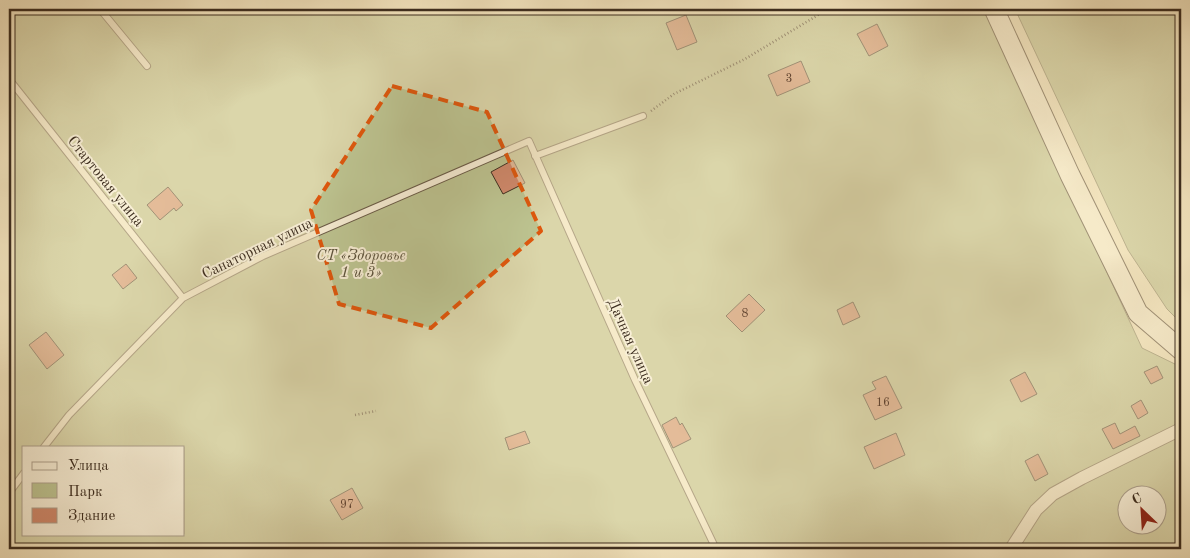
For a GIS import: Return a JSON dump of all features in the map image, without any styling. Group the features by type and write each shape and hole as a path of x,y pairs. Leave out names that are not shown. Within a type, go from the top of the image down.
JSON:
{"main road":[{"path":"994,9 1070,176 1138,313 1181,350"}],"street":[{"path":"1011,549 1036,510 1053,494 1181,429"}],"lane":[{"path":"100,9 147,66"},
{"name":"Стартовая улица","path":"9,79 183,298"},
{"path":"535,156 643,116"},
{"name":"Санаторная улица","path":"45,446 69,415 183,298 263,256 529,142"},
{"name":"Дачная улица","path":"529,142 635,380 716,549"},
{"path":"9,493 22,476"}],"path":[{"path":"643,116 674,94 745,59 828,9"},
{"path":"354,415 376,411"}],"highlighted area":[{"path":"392,86 487,112 541,231 431,328 339,304 311,210"}],"green space":[{"name":"СТ «Здоровье 1 и 3»","path":"9,9 985,9 1142,348 1181,367 1181,549 9,549"},
{"path":"1015,9 1181,9 1181,323 1167,309 1128,250"}],"building":[{"path":"686,15 697,42 677,50 666,23"},
{"path":"877,24 888,46 869,56 857,34"},
{"path":"801,61 810,82 777,96 768,75"},
{"path":"513,160 525,183 503,194 491,172"},
{"path":"168,187 183,205 176,211 174,208 160,220 147,205"},
{"path":"126,264 137,278 123,289 112,275"},
{"path":"749,294 765,310 742,332 726,316"},
{"path":"853,302 860,317 843,325 837,310"},
{"path":"46,332 64,355 47,369 29,345"},
{"path":"1157,366 1163,378 1151,384 1144,372"},
{"path":"1025,372 1037,394 1021,402 1010,380"},
{"path":"886,376 902,408 875,420 863,395 876,389 872,382"},
{"path":"1141,400 1148,413 1138,419 1131,406"},
{"path":"676,417 680,425 682,423 691,439 673,448 662,425"},
{"path":"1115,423 1120,434 1135,426 1140,436 1113,449 1102,429"},
{"path":"525,431 530,443 509,450 505,438"},
{"path":"896,433 905,455 874,469 864,447"},
{"path":"1038,454 1048,474 1035,481 1025,461"},
{"path":"352,488 363,508 342,520 330,500"}]}
